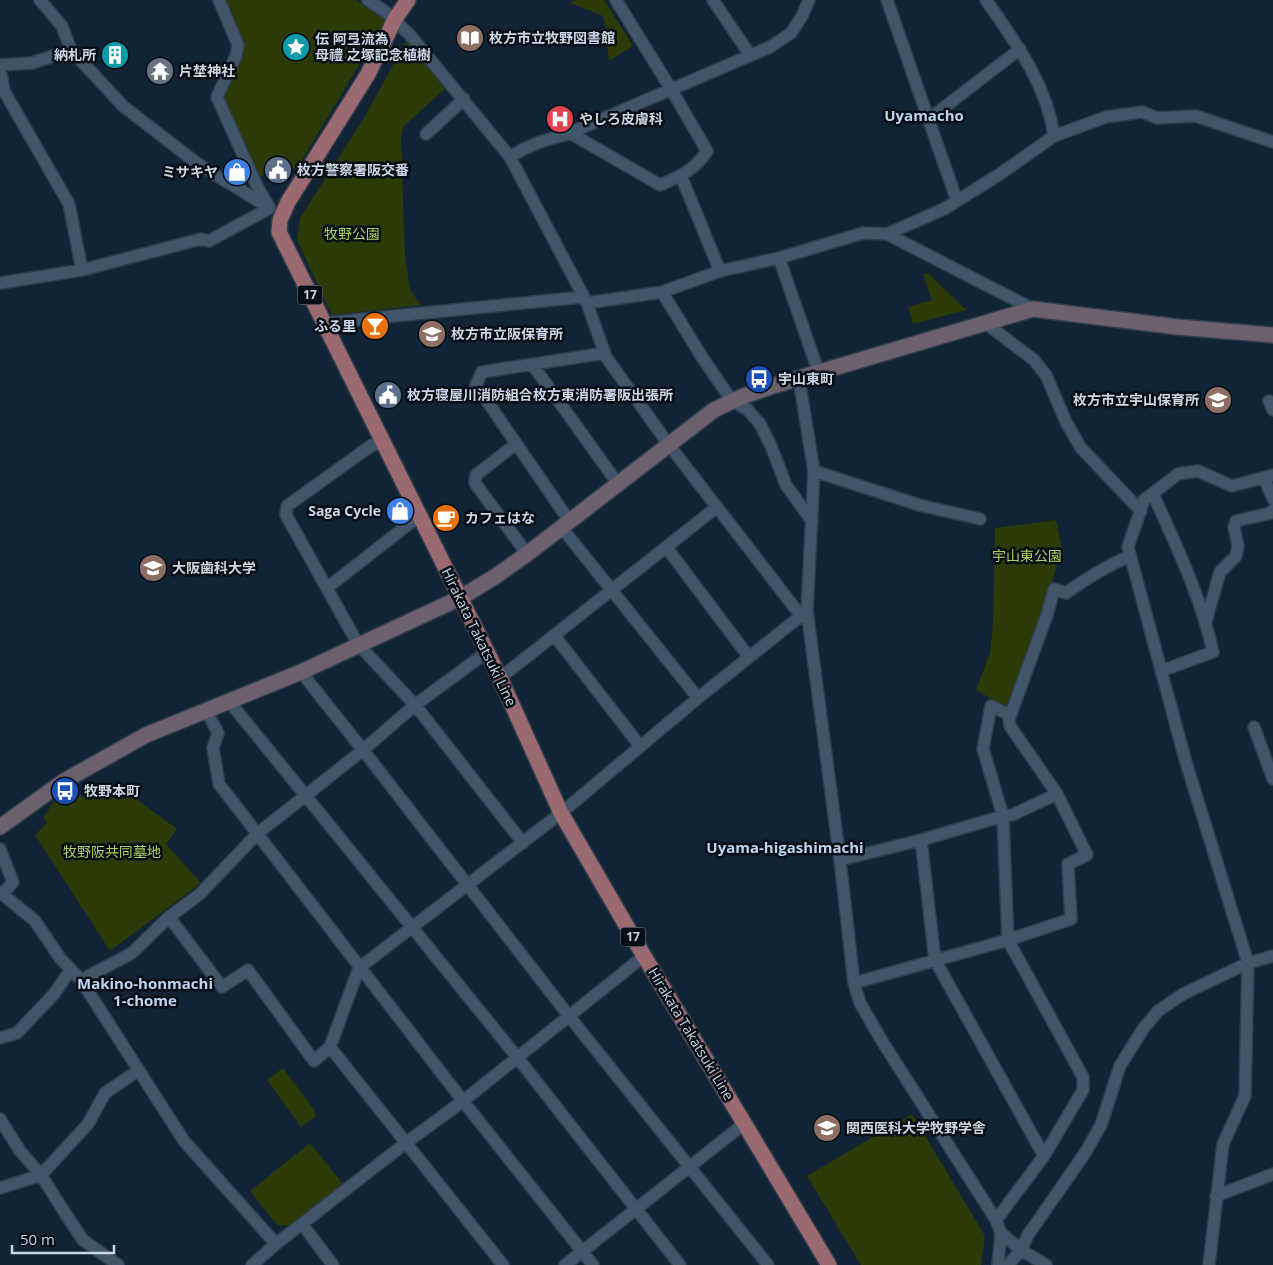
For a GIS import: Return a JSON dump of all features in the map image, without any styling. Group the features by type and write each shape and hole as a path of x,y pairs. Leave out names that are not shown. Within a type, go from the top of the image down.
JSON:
{"main road":[{"path":"280,220 288,202 368,74 395,19 408,0"},
{"name":"Hirakata Takatsuki Line","path":"280,220 279,232 284,244 325,323 500,678 561,813 644,956 829,1265"}],"street":[{"path":"40,0 62,26 71,50 123,106 198,164 270,208"},
{"path":"219,0 238,45 236,56 217,97 258,188 280,220"},
{"path":"368,0 395,19 464,99 510,157 585,300 605,353 669,445 804,614"},
{"path":"570,133 660,185 681,176 701,161 707,152 616,0"},
{"path":"713,0 750,55"},
{"path":"510,157 542,140 570,133 770,47 791,33 802,16 809,0"},
{"path":"887,0 957,201"},
{"path":"986,0 1020,49 1035,77 1051,118 1054,136"},
{"path":"929,119 1020,49"},
{"path":"71,50 32,63 0,67 4,91 69,204 82,270"},
{"path":"426,134 464,99"},
{"path":"886,234 944,209 1000,174 1054,136 1106,117 1142,112 1157,118 1196,116 1273,142"},
{"path":"681,176 720,271"},
{"path":"0,283 82,270 201,239 209,241 270,208"},
{"path":"325,323 662,292 720,271 779,258 863,233 886,234 1032,309 1178,327 1273,335"},
{"path":"779,258 819,372"},
{"path":"662,292 732,401 748,409 760,424 786,485 812,521"},
{"path":"0,827 64,781 146,735 301,672 460,598 527,554 714,410 776,384 800,379 1032,309"},
{"path":"984,322 1034,360 1046,376 1066,422 1080,448 1141,511"},
{"path":"605,353 482,372 476,385 516,444 566,525 611,590 698,698"},
{"path":"532,364 618,484"},
{"path":"800,379 814,471 804,614 840,860 854,983 860,1003 882,1041 996,1220 1000,1233 998,1265"},
{"path":"383,443 372,445 287,506 286,515 358,644 415,705 523,843"},
{"path":"516,444 476,475 475,483 527,554"},
{"path":"814,471 919,505 980,518"},
{"path":"1209,1265 1223,1144 1245,1096 1248,963 1185,759 1128,547 1144,500 1178,474 1198,472 1232,486 1268,476 1273,499"},
{"path":"1153,494 1206,621 1213,652 1161,671"},
{"path":"500,678 717,507"},
{"path":"1206,621 1220,572 1236,556 1238,546 1234,527 1236,522 1271,513 1273,510"},
{"path":"327,588 419,516"},
{"path":"666,547 750,657"},
{"path":"854,983 1008,940 1071,919 1068,864 1087,855 1057,794 1010,726 1010,715 1054,589 1066,594 1108,565 1130,556"},
{"path":"169,917 222,987 248,970 314,1061 330,1047 359,968 561,813 698,698 804,614"},
{"path":"554,635 640,746"},
{"path":"81,980 132,953 169,917 200,894 256,834 363,750 415,705 487,652"},
{"path":"301,672 569,1016 689,1167 723,1206 768,1265"},
{"path":"229,701 517,1057 680,1265"},
{"path":"996,1220 1044,1156 1084,1090 1083,1078 1008,940 1003,816 983,748 991,706 1010,715"},
{"path":"206,710 218,733 213,748 219,784 359,968 593,1265"},
{"path":"1254,727 1273,779"},
{"path":"840,860 1012,815 1057,794"},
{"path":"921,840 936,960 1044,1156"},
{"path":"0,849 12,882 1,893 34,921 60,958 81,980 184,1141 276,1244"},
{"path":"252,1265 276,1244 407,1142 463,1101 644,956"},
{"path":"1008,1265 1021,1250 1028,1235 1085,1153 1101,1125 1120,1066 1143,1028 1158,1011 1183,994 1248,963 1273,956"},
{"path":"0,1038 17,1033 54,994 70,969"},
{"path":"330,1047 407,1142 502,1265"},
{"path":"0,1188 41,1175 88,1124 105,1094 139,1070"},
{"path":"0,1119 20,1151 41,1175 83,1240 118,1265"},
{"path":"565,1265 745,1123"},
{"path":"1216,1196 1273,1174"},
{"path":"302,1224 333,1265"},
{"path":"1000,1233 1021,1250 1046,1265"}],"green space":[{"path":"225,0 356,0 386,20 296,170 275,157 261,178 224,102 226,92 244,51"},
{"path":"576,0 604,0 633,46 609,61 604,19 601,15 570,3"},
{"name":"牧野公園","path":"406,41 411,43 448,86 403,127 401,139 405,256 410,290 421,305 332,315 297,240 300,218 364,118"},
{"path":"928,273 966,310 913,324 908,307 932,300 923,274"},
{"name":"宇山東公園","path":"1056,520 1061,545 1060,556 1037,631 1007,708 976,690 990,653 993,625 995,528"},
{"name":"牧野阪共同墓地","path":"64,793 100,799 128,793 177,829 166,844 201,883 110,951 35,835 47,823 43,818 55,800"},
{"path":"283,1068 315,1111 315,1117 301,1127 267,1080"},
{"path":"912,1114 985,1236 981,1265 861,1265 807,1176"},
{"path":"310,1143 343,1184 289,1226 277,1225 250,1191"}],"place":[{"name":"枚方市立牧野図書館","path":"470,38"},
{"name":"伝 阿弖流為 母禮 之塚記念植樹","path":"296,47"},
{"name":"納札所","path":"115,55"},
{"name":"片埜神社","path":"160,71"},
{"name":"やしろ皮膚科","path":"560,119"},
{"name":"枚方警察署阪交番","path":"278,170"},
{"name":"ミサキヤ","path":"237,172"},
{"name":"ふる里","path":"375,326"},
{"name":"枚方市立阪保育所","path":"432,334"},
{"name":"宇山東町","path":"759,379"},
{"name":"枚方寝屋川消防組合枚方東消防署阪出張所","path":"388,395"},
{"name":"枚方市立宇山保育所","path":"1218,400"},
{"name":"Saga Cycle","path":"400,511"},
{"name":"カフェはな","path":"446,518"},
{"name":"大阪歯科大学","path":"153,568"},
{"name":"牧野本町","path":"65,791"},
{"name":"関西医科大学牧野学舎","path":"827,1128"}],"district":[{"name":"Uyamacho","path":"924,116"},
{"name":"Uyama-higashimachi","path":"785,848"},
{"name":"Makino-honmachi 1-chome","path":"145,992"}]}
